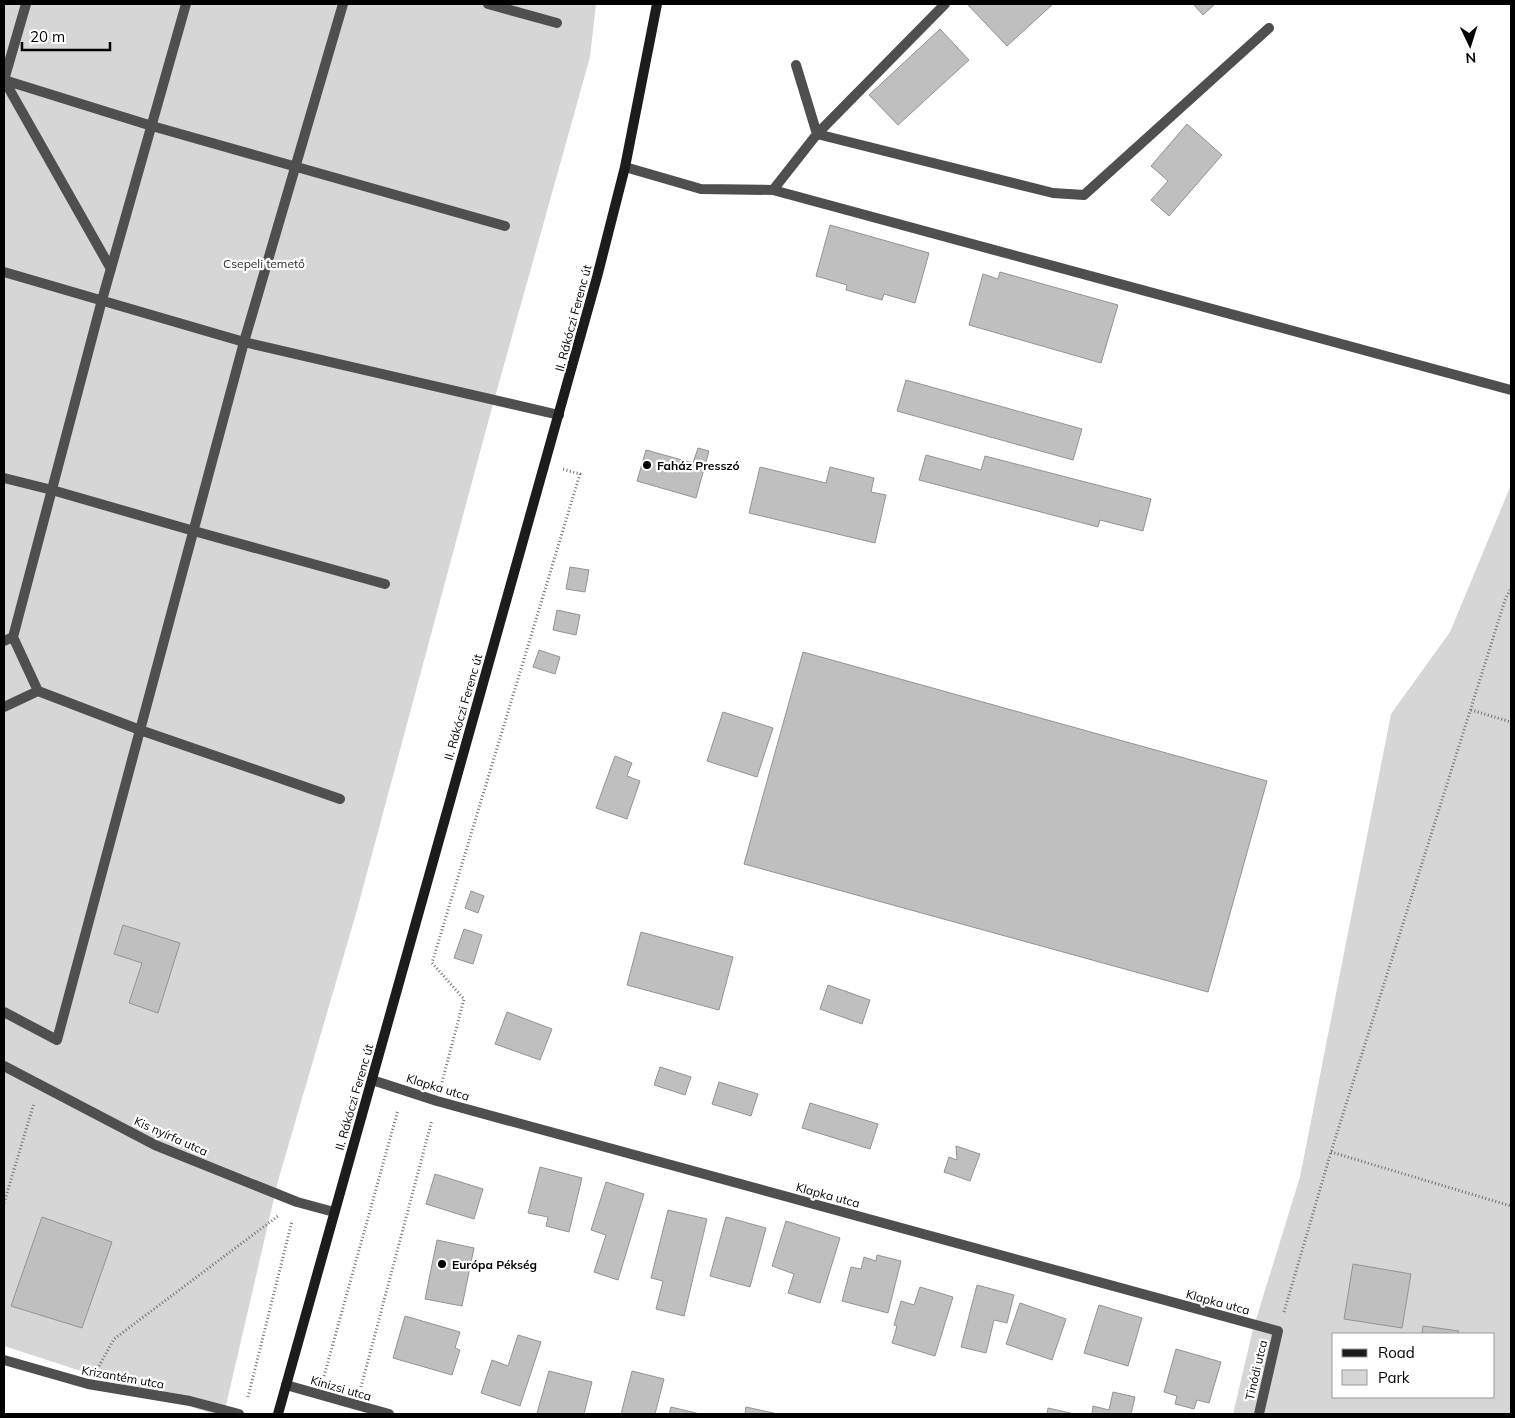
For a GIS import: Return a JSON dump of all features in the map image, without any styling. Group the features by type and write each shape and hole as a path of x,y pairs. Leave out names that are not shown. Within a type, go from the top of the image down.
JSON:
{"main road":[{"name":"II. Rákóczi Ferenc út","path":"278,1414 597,277 625,167 657,4"}],"street":[{"path":"26,4 4,80 111,269"},
{"path":"186,4 102,300 52,490 8,639 38,691 140,730 340,799"},
{"path":"4,1012 57,1040 244,342 343,4"},
{"path":"488,4 557,24"},
{"path":"773,190 817,134 945,4"},
{"path":"817,134 1053,194 1084,195 1269,28"},
{"path":"796,65 817,134"},
{"path":"4,80 152,126 505,226"},
{"path":"625,167 701,189 773,190 1511,390"},
{"path":"4,272 244,342 559,415"},
{"path":"4,478 385,584"},
{"path":"4,707 38,691"},
{"name":"Kis nyírfa utca","path":"4,1066 155,1144 297,1202 334,1212"},
{"name":"Klapka utca","path":"372,1080 438,1101 1278,1331"},
{"name":"Tinódi utca","path":"1259,1414 1278,1331"},
{"name":"Krizantém utca","path":"4,1360 88,1384 190,1401 239,1414"},
{"name":"Kinizsi utca","path":"286,1385 389,1414"}],"path":[{"path":"356,1405 464,999 432,963 580,474 545,464"},
{"path":"1278,1331 1331,1152 1511,588"},
{"path":"1471,710 1511,722"},
{"path":"4,1201 40,1084"},
{"path":"319,1394 404,1090"},
{"path":"1331,1152 1511,1206"},
{"path":"88,1384 114,1339 297,1202"},
{"path":"246,1405 297,1202"}],"green space":[{"name":"Csepeli temető","path":"4,4 596,4 590,57 490,415 357,910 278,1181 224,1414 213,1414 4,1346"},
{"path":"1511,485 1511,1414 1233,1414 1253,1329 1300,1177 1391,714 1450,632"}],"building":[{"path":"967,4 1053,4 1007,46"},
{"path":"1193,4 1215,4 1203,15"},
{"path":"940,29 969,60 898,125 869,95"},
{"path":"1187,124 1222,155 1169,216 1151,200 1168,181 1151,166"},
{"path":"830,225 929,253 915,303 884,294 882,300 846,290 847,285 816,276"},
{"path":"1000,272 1118,305 1101,363 969,325 983,274 998,279"},
{"path":"906,380 1082,429 1073,460 897,411"},
{"path":"698,448 709,451 696,498 637,481 646,450 693,463"},
{"path":"926,455 981,470 985,456 1151,499 1143,531 1100,520 1098,527 919,480"},
{"path":"760,467 826,483 830,467 874,478 871,492 886,495 875,543 749,513"},
{"path":"570,567 589,570 585,592 566,589"},
{"path":"557,610 580,615 576,635 553,630"},
{"path":"539,650 560,657 555,674 533,667"},
{"path":"803,652 1267,781 1208,992 744,864"},
{"path":"723,712 773,728 757,777 707,761"},
{"path":"615,756 632,763 627,776 640,781 627,819 596,808"},
{"path":"471,891 484,896 478,913 465,908"},
{"path":"123,925 180,943 158,1013 129,1003 142,963 114,954"},
{"path":"464,929 482,935 473,964 454,958"},
{"path":"641,932 733,957 719,1010 627,985"},
{"path":"828,985 870,1000 862,1024 820,1009"},
{"path":"507,1012 552,1029 540,1060 495,1044"},
{"path":"660,1067 691,1077 685,1095 654,1085"},
{"path":"719,1082 758,1094 751,1116 712,1104"},
{"path":"810,1103 878,1124 870,1149 802,1128"},
{"path":"956,1146 980,1154 970,1181 944,1172 949,1157 957,1160"},
{"path":"540,1167 582,1178 569,1232 546,1226 548,1217 528,1213"},
{"path":"435,1174 483,1189 474,1219 426,1204"},
{"path":"606,1182 644,1194 618,1280 594,1272 606,1235 591,1230"},
{"path":"668,1210 707,1219 684,1316 656,1309 663,1281 651,1278"},
{"path":"42,1217 112,1242 82,1328 11,1306"},
{"path":"726,1217 766,1228 750,1287 710,1276"},
{"path":"786,1221 840,1238 820,1303 788,1293 794,1274 772,1266"},
{"path":"437,1240 474,1248 462,1306 425,1299"},
{"path":"877,1255 901,1261 888,1313 842,1301 851,1267 861,1269 864,1257 876,1261"},
{"path":"1353,1264 1411,1274 1402,1328 1344,1319"},
{"path":"977,1285 1014,1295 1007,1323 994,1320 986,1353 961,1347"},
{"path":"920,1287 953,1297 935,1356 892,1343 897,1326 894,1325 901,1301 914,1305"},
{"path":"1020,1303 1066,1319 1052,1360 1006,1344"},
{"path":"1099,1305 1142,1318 1128,1366 1084,1353"},
{"path":"405,1316 460,1332 455,1348 460,1350 452,1375 393,1358"},
{"path":"1423,1326 1459,1331 1458,1333 1422,1333"},
{"path":"518,1335 541,1342 520,1406 481,1393 492,1360 508,1366"},
{"path":"1176,1349 1221,1362 1209,1403 1197,1400 1194,1409 1175,1404 1177,1396 1164,1392"},
{"path":"549,1371 592,1382 584,1414 537,1413"},
{"path":"632,1371 664,1379 655,1414 621,1414"},
{"path":"1113,1392 1135,1397 1131,1414 1092,1414 1093,1406 1109,1410"},
{"path":"671,1407 700,1414 669,1414"},
{"path":"746,1407 778,1414 745,1414"},
{"path":"1048,1408 1075,1414 1047,1414"}],"place":[{"name":"Faház Presszó","path":"647,465"},
{"name":"Európa Pékség","path":"442,1264"}]}
